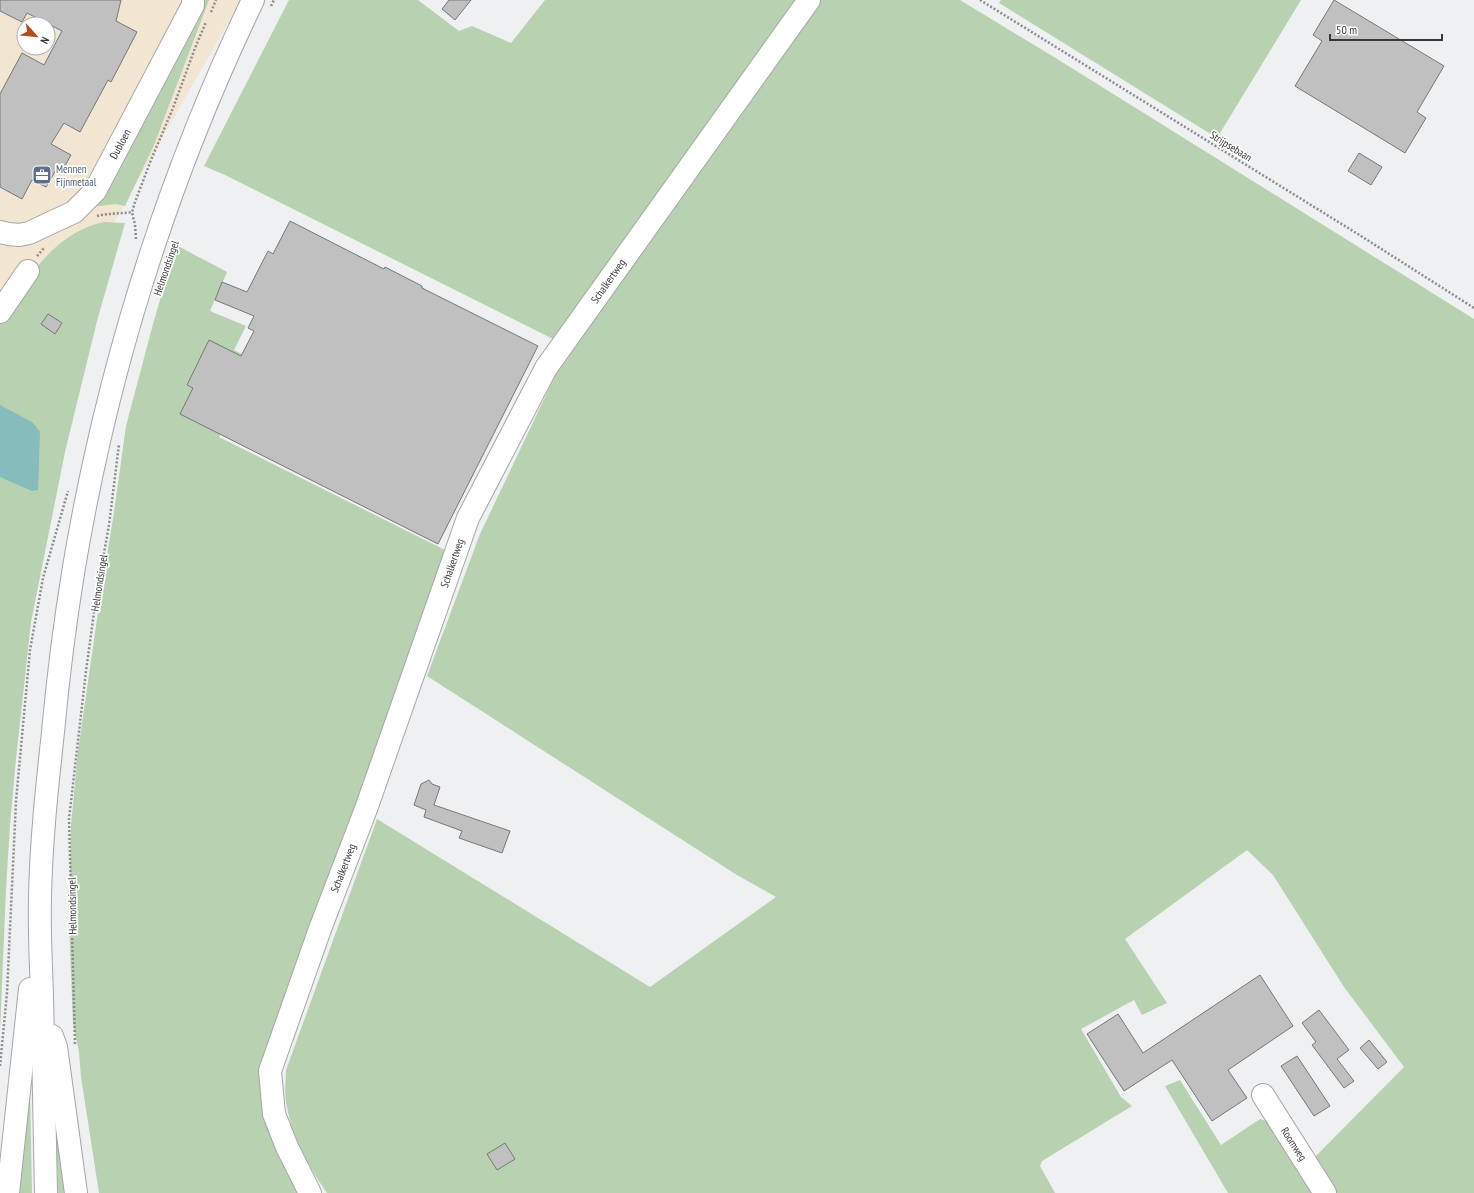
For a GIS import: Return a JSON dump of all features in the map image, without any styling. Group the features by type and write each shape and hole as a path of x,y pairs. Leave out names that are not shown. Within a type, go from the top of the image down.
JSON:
{"street":[{"name":"Dubloen","path":"0,232 14,235 29,233 74,212 95,191 193,5 194,0"},
{"name":"Schalkertweg","path":"310,1193 287,1147 274,1114 270,1071 320,929 366,809 468,518 546,368 809,0"},
{"name":"Helmondsingel","path":"46,1193 40,898 45,812 60,667 74,567 95,462 115,380 145,272 161,224 193,135 230,49 262,4"},
{"path":"0,312 28,271"},
{"path":"8,1193 40,898"},
{"path":"42,1011 56,1047 76,1193"},
{"name":"Roomweg","path":"1263,1095 1325,1193"}],"path":[{"path":"210,14 216,0"},
{"path":"262,4 274,0"},
{"name":"Strijpsebaan","path":"980,0 1474,308"},
{"path":"132,212 150,160 173,108 195,48 207,21"},
{"name":"Helmondsingel","path":"75,1048 69,819 88,657 96,598 109,525 120,440"}],"shaded area":[{"path":"0,0 241,0 80,282 0,397"}],"green space":[{"path":"203,0 209,0 154,145 125,206 116,204 91,207"},
{"path":"289,0 418,0 459,31 472,26 511,43 545,0 796,0 553,339 225,175 204,166"},
{"path":"816,0 960,0 1474,319 1474,1193 1335,1193 1314,1158 1404,1067 1344,987 1273,875 1247,850 1125,939 1167,1003 1142,1015 1134,1000 1081,1029 1121,1097 1132,1106 1042,1161 1040,1166 1055,1193 327,1193 313,1172 291,1125 285,1097 286,1070 377,819 650,987 776,897 737,875 427,676 480,534 557,372"},
{"path":"1001,0 1301,0 1217,138 999,3"},
{"path":"104,222 125,223 97,321 65,452 31,622 10,825 0,1032 0,321 35,270 56,247 84,229"},
{"path":"176,245 227,272 210,311 246,326 234,350 258,362 219,437 447,551 262,1086 262,1106 264,1115 300,1193 99,1193 81,1077 79,1052 73,1023 69,920 71,825 78,751 126,426"},
{"path":"29,1038 32,1193 14,1193"},
{"path":"1180,1080 1221,1145 1260,1119 1276,1124 1318,1193 1228,1193 1165,1086"},
{"path":"56,1129 67,1193 58,1193"}],"water":[{"path":"0,405 32,422 40,432 38,490 32,491 0,477"}],"building":[{"path":"0,0 121,0 116,21 137,32 111,82 108,80 80,132 64,123 51,144 71,155 61,173 56,170 46,187 32,180 22,199 0,187 0,94 20,56 28,56 44,65 49,56 56,56 56,42 62,31 56,28 56,16 33,16 27,13 25,16 16,16 16,19 0,11"},
{"path":"449,0 471,0 455,20 442,9"},
{"path":"1334,0 1444,66 1417,112 1426,118 1405,153 1295,86 1322,41 1313,35"},
{"path":"1359,153 1382,167 1371,185 1348,171"},
{"path":"290,221 384,269 385,267 422,286 422,288 538,346 438,544 180,414 193,388 187,385 209,340 241,356 254,331 248,328 254,316 215,300 222,282 247,292 268,251 273,254"},
{"path":"48,314 62,323 55,334 41,324"},
{"path":"429,780 432,784 440,787 434,805 510,831 502,853 459,838 462,831 424,817 426,810 414,805 421,784"},
{"path":"1260,975 1293,1026 1228,1070 1247,1098 1212,1121 1172,1060 1124,1091 1087,1034 1118,1014 1143,1053"},
{"path":"1319,1010 1349,1050 1337,1059 1354,1081 1344,1088 1312,1045 1316,1042 1302,1023"},
{"path":"1369,1040 1387,1062 1378,1069 1360,1048"},
{"path":"1297,1056 1330,1106 1314,1116 1281,1066"},
{"path":"505,1143 515,1159 497,1170 487,1154"}],"place":[{"name":"Mennen Fijnmetaal","path":"42,175"}]}
